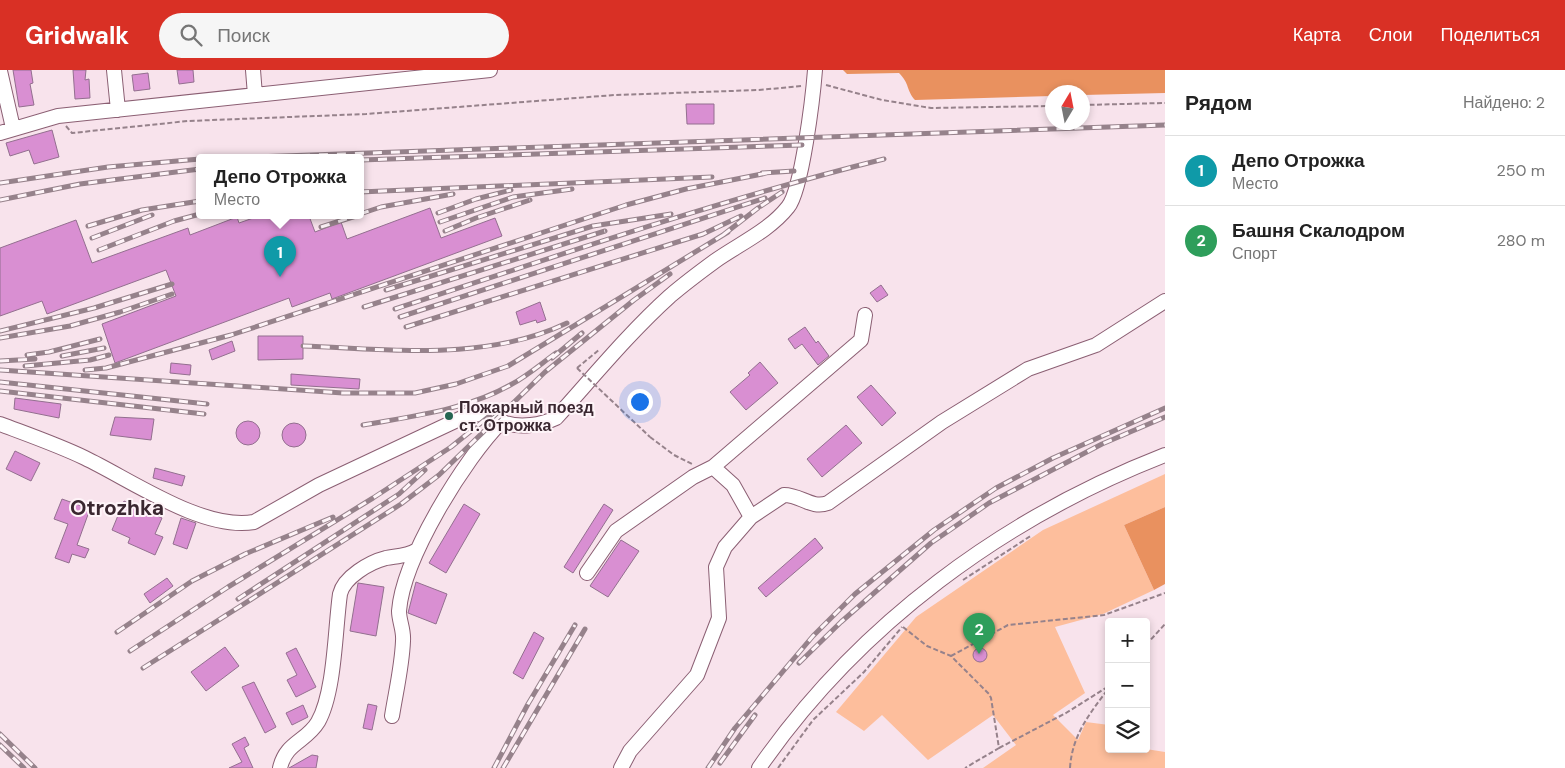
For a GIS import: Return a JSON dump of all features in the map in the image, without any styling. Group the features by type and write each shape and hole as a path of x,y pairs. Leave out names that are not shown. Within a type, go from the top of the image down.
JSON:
{"street":[{"path":"114,70 118,110"},
{"path":"253,70 255,95"},
{"path":"0,133 58,116 255,95 388,76 490,70"},
{"path":"0,424 84,457 188,511 232,524 243,524 254,522 319,485 468,415 482,412 502,422 531,425 556,418 620,346 670,296 714,262 764,229 789,206 798,181 817,85 815,70"},
{"path":"0,71 14,128"},
{"path":"621,768 630,751 697,675 720,618 716,567 725,547 751,517 784,495 796,496 812,505 820,506 828,503 942,422 1028,369 1096,345 1165,301"},
{"path":"587,573 616,531 693,477 713,467 862,340 865,316"},
{"path":"392,716 403,642 399,609 418,550 435,516 465,468 486,437 502,422"},
{"path":"759,768 780,738 817,695 867,643 928,587 1014,529 1066,499 1165,455"},
{"path":"713,467 733,485 751,517"},
{"path":"280,768 285,753 312,730 325,706 330,680 340,594 344,584 371,564 418,550"}],"path":[{"path":"58,116 72,133 188,121 366,114 614,95 759,90 817,85 882,100 931,108 1045,106"},
{"path":"1090,105 1165,104"},
{"path":"605,345 577,368 650,437 674,455"},
{"path":"958,584 1035,533"},
{"path":"951,656 1008,625 1104,615 1165,593"},
{"path":"778,768 813,720 864,672 909,621"},
{"path":"1150,641 1165,624"},
{"path":"903,627 927,646 951,656 992,698 999,748"},
{"path":"965,768 1105,689"},
{"path":"1070,768 1070,757 1080,727 1105,693"}],"shaded area":[{"path":"843,70 1165,70 1165,93 1090,95 1090,85 1045,85 1045,96 915,100 905,80 899,73 847,74"},
{"path":"1165,474 1165,507 1124,525 1154,590 1103,614 1055,627 1085,693 1053,715 1078,740 1086,722 1105,724 1105,753 1150,753 1150,750 1165,752 1165,768 983,768 1016,745 993,715 928,760 882,715 864,731 836,712 916,617 1043,530"},
{"path":"1165,507 1165,584 1154,590 1124,525"}],"building":[{"path":"13,70 31,70 33,83 30,84 34,105 19,107"},
{"path":"73,70 86,70 85,80 89,79 90,98 75,99"},
{"path":"177,70 193,70 194,82 179,84"},
{"path":"148,73 150,89 134,91 132,75"},
{"path":"686,104 714,104 714,124 687,124"},
{"path":"52,130 59,157 34,164 29,150 10,156 6,143"},
{"path":"430,208 441,238 495,218 502,236 332,299 330,293 292,307 289,298 115,363 102,324 176,296 166,270 47,314 42,301 0,316 0,248 76,220 92,263 188,228 190,235 232,219 238,219 239,223 250,219 310,219 315,232 341,222 347,239"},
{"path":"881,285 888,295 877,302 870,293"},
{"path":"540,302 546,320 537,323 536,320 520,325 516,312"},
{"path":"805,327 816,343 818,341 829,356 818,365 802,344 795,349 788,339"},
{"path":"258,336 303,336 303,359 258,360"},
{"path":"232,341 235,351 212,360 209,350"},
{"path":"760,362 778,383 746,410 730,392 750,375 748,373"},
{"path":"171,363 191,365 190,375 170,373"},
{"path":"291,374 360,379 359,389 291,385"},
{"path":"871,385 896,413 882,426 857,397"},
{"path":"15,398 61,404 59,418 14,409"},
{"path":"115,417 154,419 151,440 110,435"},
{"path":"248,421 256,425 260,433 256,441 248,445 240,441 236,433 240,425"},
{"path":"294,423 299,424 305,430 305,440 299,446 294,447 289,446 283,440 282,435 283,430 289,424"},
{"path":"846,425 862,443 822,477 807,459"},
{"path":"15,451 40,463 31,481 6,469"},
{"path":"155,468 185,476 182,486 153,478"},
{"path":"62,499 90,509 77,545 89,549 85,558 72,554 69,563 55,558 68,524 54,519"},
{"path":"124,501 162,518 155,534 163,537 155,555 128,543 130,538 112,530"},
{"path":"464,504 480,514 446,573 429,563"},
{"path":"604,504 613,510 573,573 564,567"},
{"path":"181,518 196,523 187,549 173,544"},
{"path":"815,538 823,548 766,597 758,588"},
{"path":"621,540 639,551 608,597 590,586"},
{"path":"167,578 173,586 150,603 144,594"},
{"path":"416,582 447,594 436,624 408,613"},
{"path":"358,583 384,587 376,636 350,631"},
{"path":"534,632 544,638 523,679 513,673"},
{"path":"225,647 239,666 206,691 191,672"},
{"path":"296,648 316,687 296,697 287,680 297,675 286,653"},
{"path":"980,648 985,650 987,655 985,660 980,662 975,660 973,655 975,650"},
{"path":"254,682 276,727 265,733 242,687"},
{"path":"368,704 377,706 372,730 363,728"},
{"path":"303,705 308,717 292,725 286,713"},
{"path":"245,737 249,745 244,748 253,768 229,768 242,762 232,744"},
{"path":"312,755 318,756 316,768 289,768"}],"railway":[{"path":"342,154 1165,125"},
{"path":"364,160 802,145"},
{"path":"0,183 108,167 196,159"},
{"path":"395,309 699,211 761,192 884,159"},
{"path":"0,200 80,184 196,170"},
{"path":"762,173 794,171"},
{"path":"85,370 106,368 231,335 626,205 686,189 767,173"},
{"path":"364,192 712,177"},
{"path":"440,222 513,197 572,189"},
{"path":"438,213 476,199 511,190"},
{"path":"761,206 782,192"},
{"path":"364,213 381,207 453,194"},
{"path":"400,317 765,198"},
{"path":"445,231 476,218 530,200"},
{"path":"88,226 142,210 196,202"},
{"path":"723,235 758,208"},
{"path":"386,290 593,226 671,214"},
{"path":"92,238 152,215"},
{"path":"99,250 174,221 196,215"},
{"path":"406,327 703,234 741,216"},
{"path":"321,227 346,219"},
{"path":"364,307 605,231"},
{"path":"0,370 343,393 415,393 456,384 508,366 728,232"},
{"path":"143,668 401,504 439,475 545,372 634,300 670,274"},
{"path":"0,331 94,308 172,284"},
{"path":"0,338 70,326 120,312 172,294"},
{"path":"303,346 404,350 471,348 504,343 536,335 567,323"},
{"path":"552,358 582,333"},
{"path":"27,355 49,352 100,339"},
{"path":"62,356 104,348"},
{"path":"363,425 439,411 477,400 518,381 556,353"},
{"path":"25,366 90,360 109,355"},
{"path":"0,361 35,359"},
{"path":"0,382 207,404"},
{"path":"0,391 204,414"},
{"path":"708,768 735,728 813,636 855,594 934,530 996,488 1053,458 1165,408"},
{"path":"130,651 451,447 497,410"},
{"path":"799,663 841,622 931,543 989,503 1102,444 1165,417"},
{"path":"238,599 399,494 425,470"},
{"path":"117,632 192,581 245,554 333,517"},
{"path":"494,768 528,704 575,625"},
{"path":"503,768 585,629"},
{"path":"720,763 755,715"},
{"path":"0,734 35,768"},
{"path":"0,745 24,768"}],"place":[{"name":"Депо Отрожка","path":"280,277"},
{"name":"Пожарный поезд ст. Отрожка","path":"449,416"},
{"name":"Башня Скалодром","path":"979,654"}],"district":[{"name":"Otrozhka","path":"117,508"}]}
